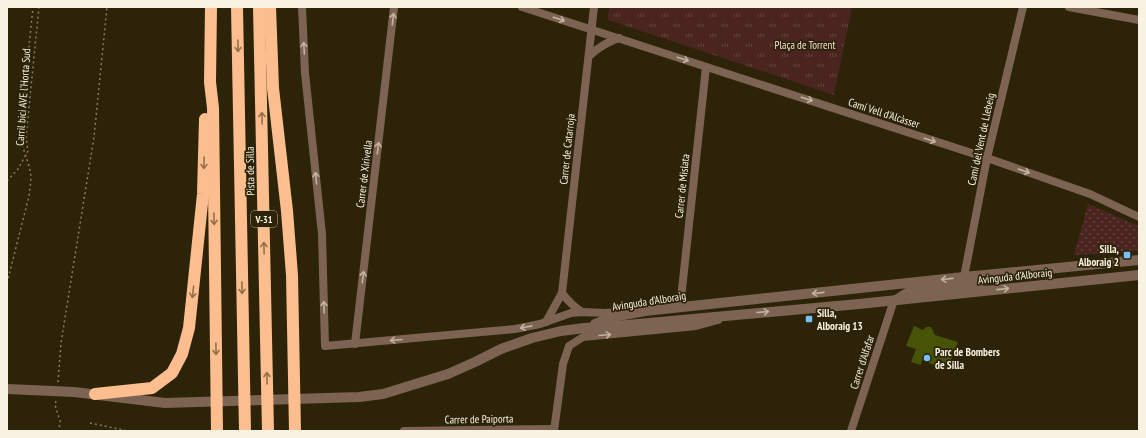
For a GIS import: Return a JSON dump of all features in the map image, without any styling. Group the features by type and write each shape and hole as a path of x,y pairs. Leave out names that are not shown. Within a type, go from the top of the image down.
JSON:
{"highway":[{"path":"211,7 210,82 213,108 217,431"},
{"name":"Pista de Silla","path":"237,7 245,431"},
{"name":"Pista de Silla","path":"259,7 268,431"},
{"path":"270,7 273,88 292,275 295,431"},
{"path":"95,394 152,388 172,373 182,354 189,328 203,194 206,108 210,82"}],"street":[{"path":"302,7 305,73 322,234 326,346 515,329 546,322 565,315 582,312 605,313 660,310"},
{"name":"Carrer de Xirivella","path":"355,344 394,7"},
{"name":"Camí Vell d'Alcàsser","path":"522,7 987,158 1090,194 1139,217"},
{"name":"Carrer de Catarroja","path":"546,322 562,293 594,7"},
{"name":"Camí del Vent de Llebeig","path":"964,277 987,158 1023,7"},
{"path":"1069,7 1139,20"},
{"path":"588,56 604,44 619,38"},
{"name":"Carrer de Mislata","path":"680,308 706,67"},
{"name":"Avinguda d’Alboraig","path":"584,328 613,317 660,310 964,277 1139,260"},
{"name":"Avinguda d’Alboraig","path":"894,300 908,291 980,283 1004,273"},
{"name":"Avinguda d’Alboraig","path":"584,328 894,300 1139,275"},
{"path":"562,293 573,306 582,312"},
{"name":"Carrer d'Alfafar","path":"851,431 894,300"},
{"path":"554,430 563,364 568,346 583,337 696,326 742,314"},
{"path":"7,389 74,392 165,403 359,397 383,394 448,374 501,348 532,338 561,331 584,328"},
{"name":"Carrer de Paiporta","path":"404,431 554,430"}],"path":[{"path":"7,283 29,196 31,182 30,171 20,135 33,7"},
{"name":"Carril bici AVE l'Horta Sud","path":"7,181 18,169 28,151 26,137 39,7"},
{"path":"58,383 61,343 94,137 107,7"},
{"path":"56,398 55,405 60,421 60,431"},
{"path":"90,423 128,431"}],"green space":[{"name":"Plaça de Torrent","path":"609,7 852,7 834,95 608,20"},
{"path":"1088,204 1139,226 1139,251 1074,255"}],"building":[{"path":"914,326 923,330 926,327 931,327 935,335 958,342 947,370 922,360 921,365 911,362 916,349 906,346"}],"place":[{"name":"Silla, Alboraig 2","path":"1127,255"},
{"name":"Silla, Alboraig 13","path":"809,319"},
{"name":"Parc de Bombers de Silla","path":"927,358"}]}
